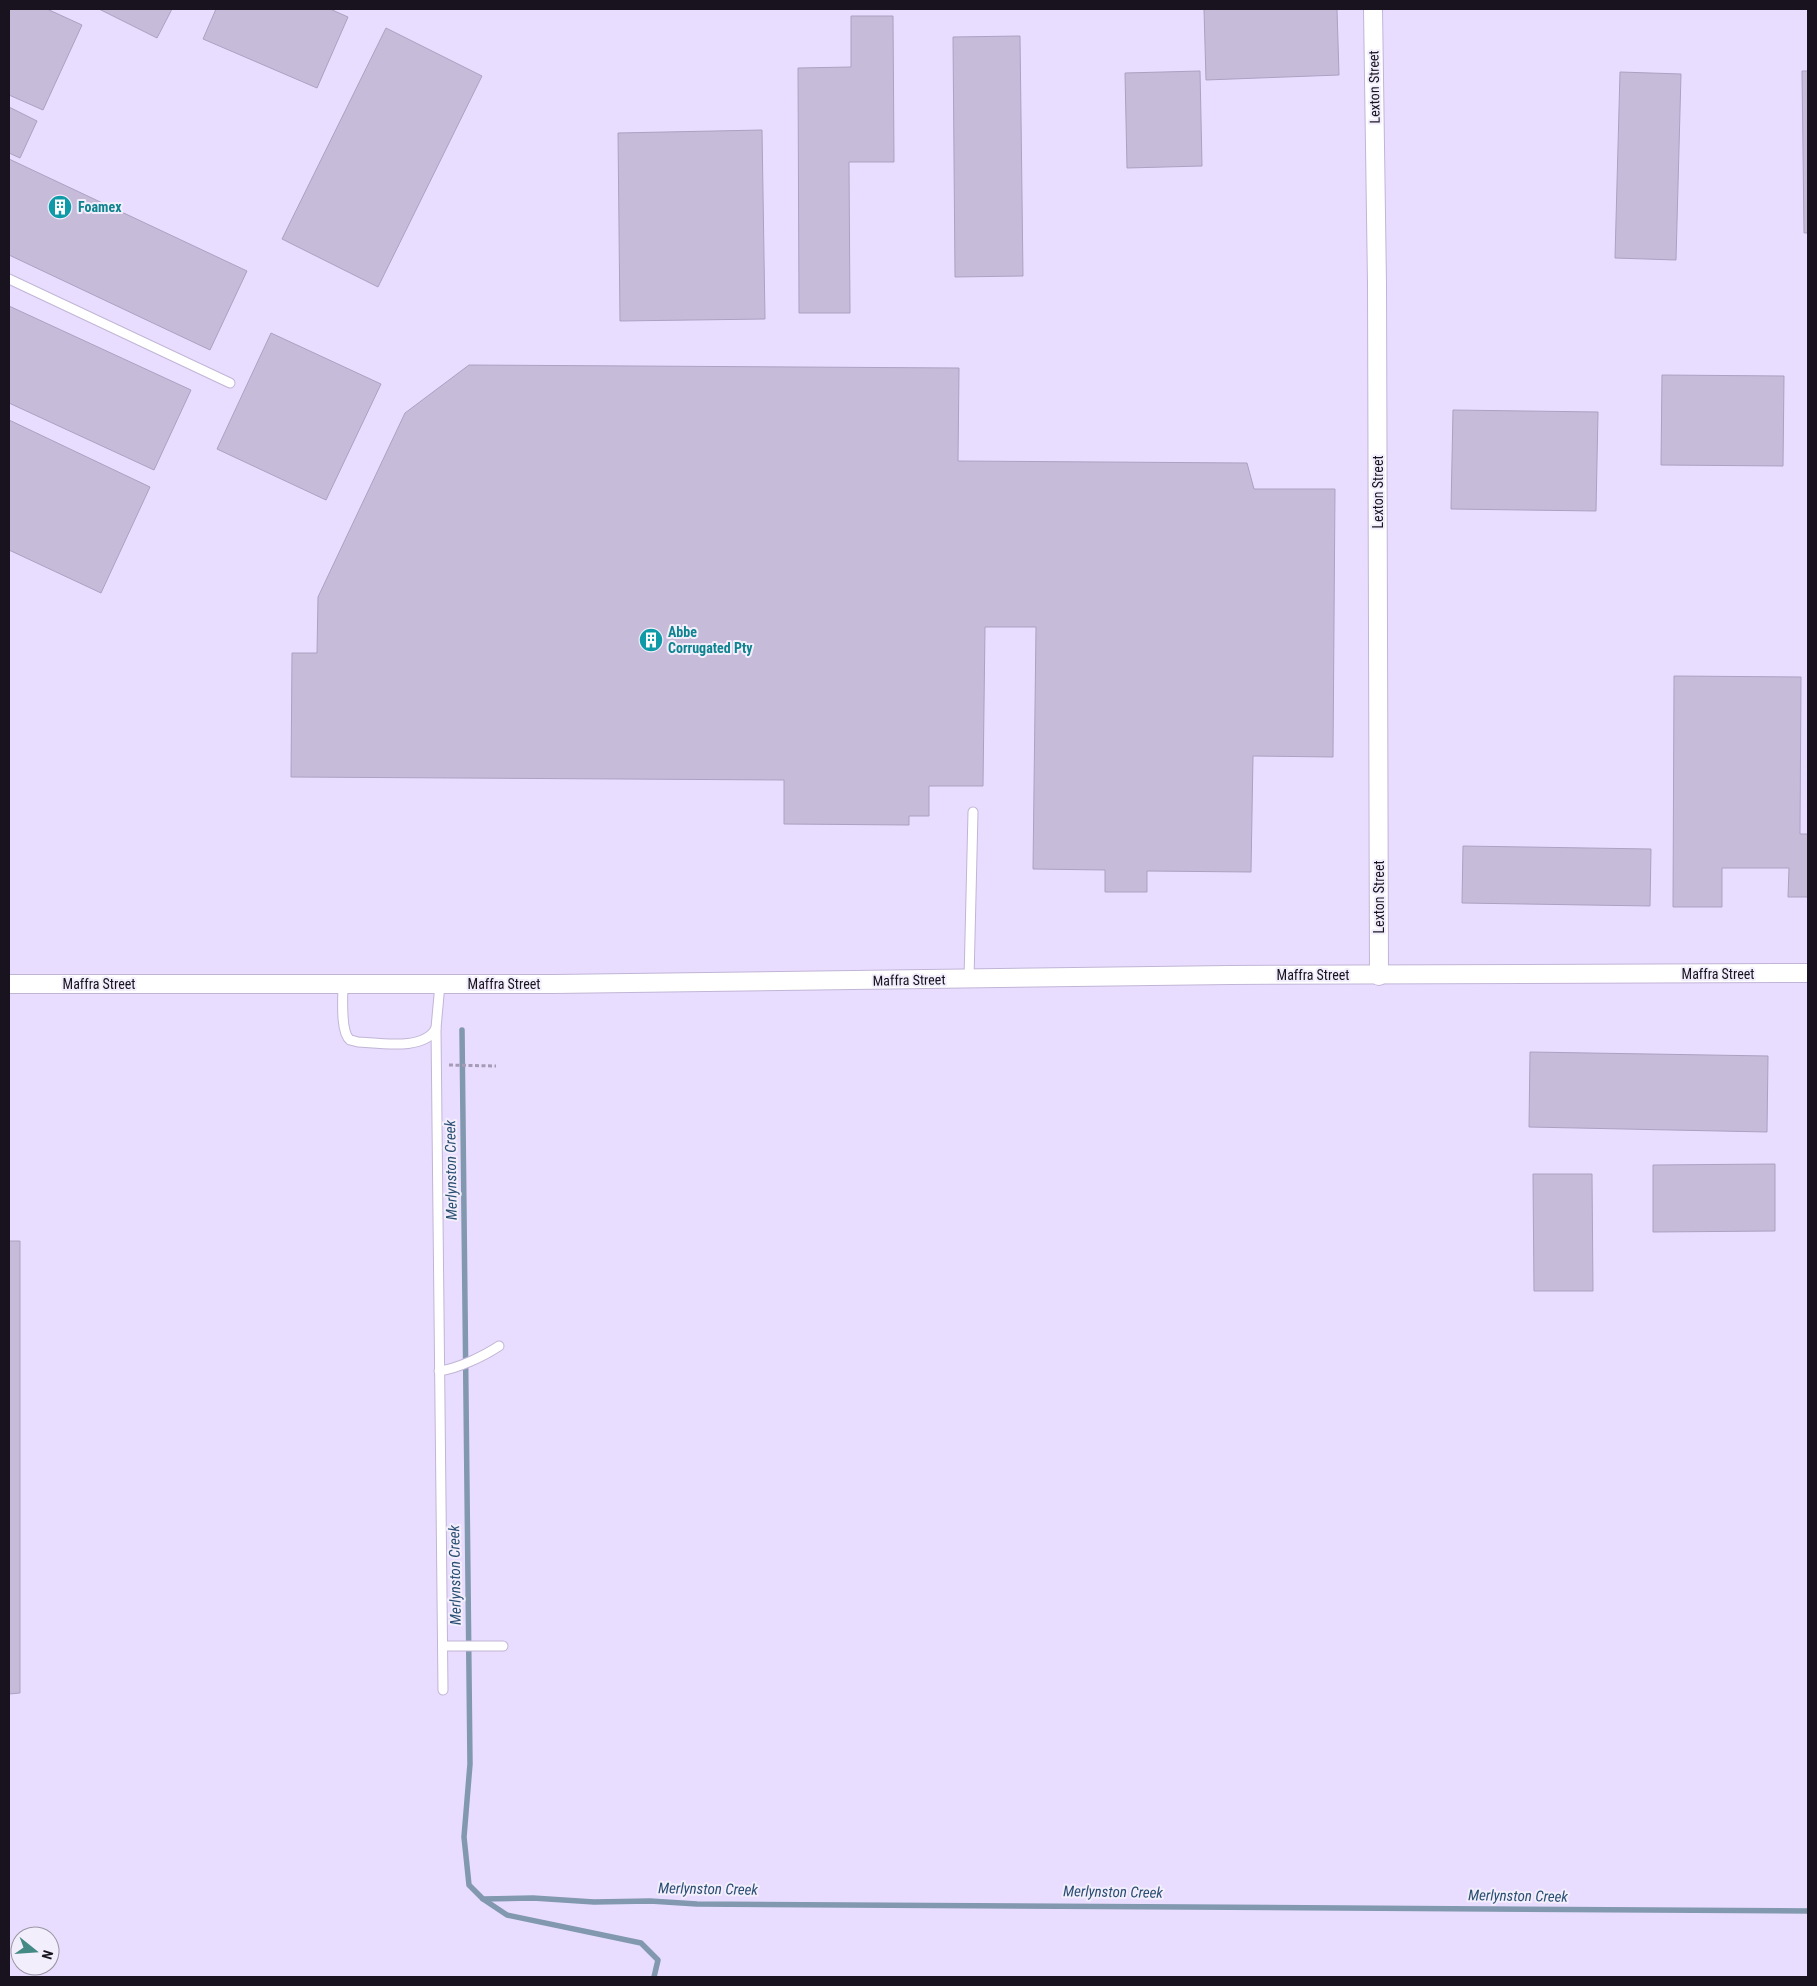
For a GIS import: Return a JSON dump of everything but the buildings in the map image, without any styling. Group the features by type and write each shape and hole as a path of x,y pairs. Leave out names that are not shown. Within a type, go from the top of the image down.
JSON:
{"street":[{"name":"Lexton Street","path":"1373,9 1377,304 1379,976"},
{"name":"Maffra Street","path":"9,984 440,984 1808,973"}],"lane":[{"path":"9,279 230,382"},
{"path":"969,979 973,812"},
{"path":"343,984 344,1022 346,1033 351,1040 358,1042 416,1043 427,1039 436,1028"},
{"path":"440,984 436,1028 443,1690"},
{"path":"440,1371 453,1368 499,1346"},
{"path":"443,1646 503,1646"}],"path":[{"path":"450,1065 496,1066"}],"waterway":[{"name":"Merlynston Creek","path":"462,1030 470,1764 464,1837 469,1885 483,1899 533,1898 594,1902 650,1901 697,1904 1808,1911"},
{"path":"483,1899 507,1915 641,1943 658,1960 654,1977"}],"place":[{"name":"Foamex","path":"60,207"},
{"name":"Abbe Corrugated Pty","path":"651,640"}]}
